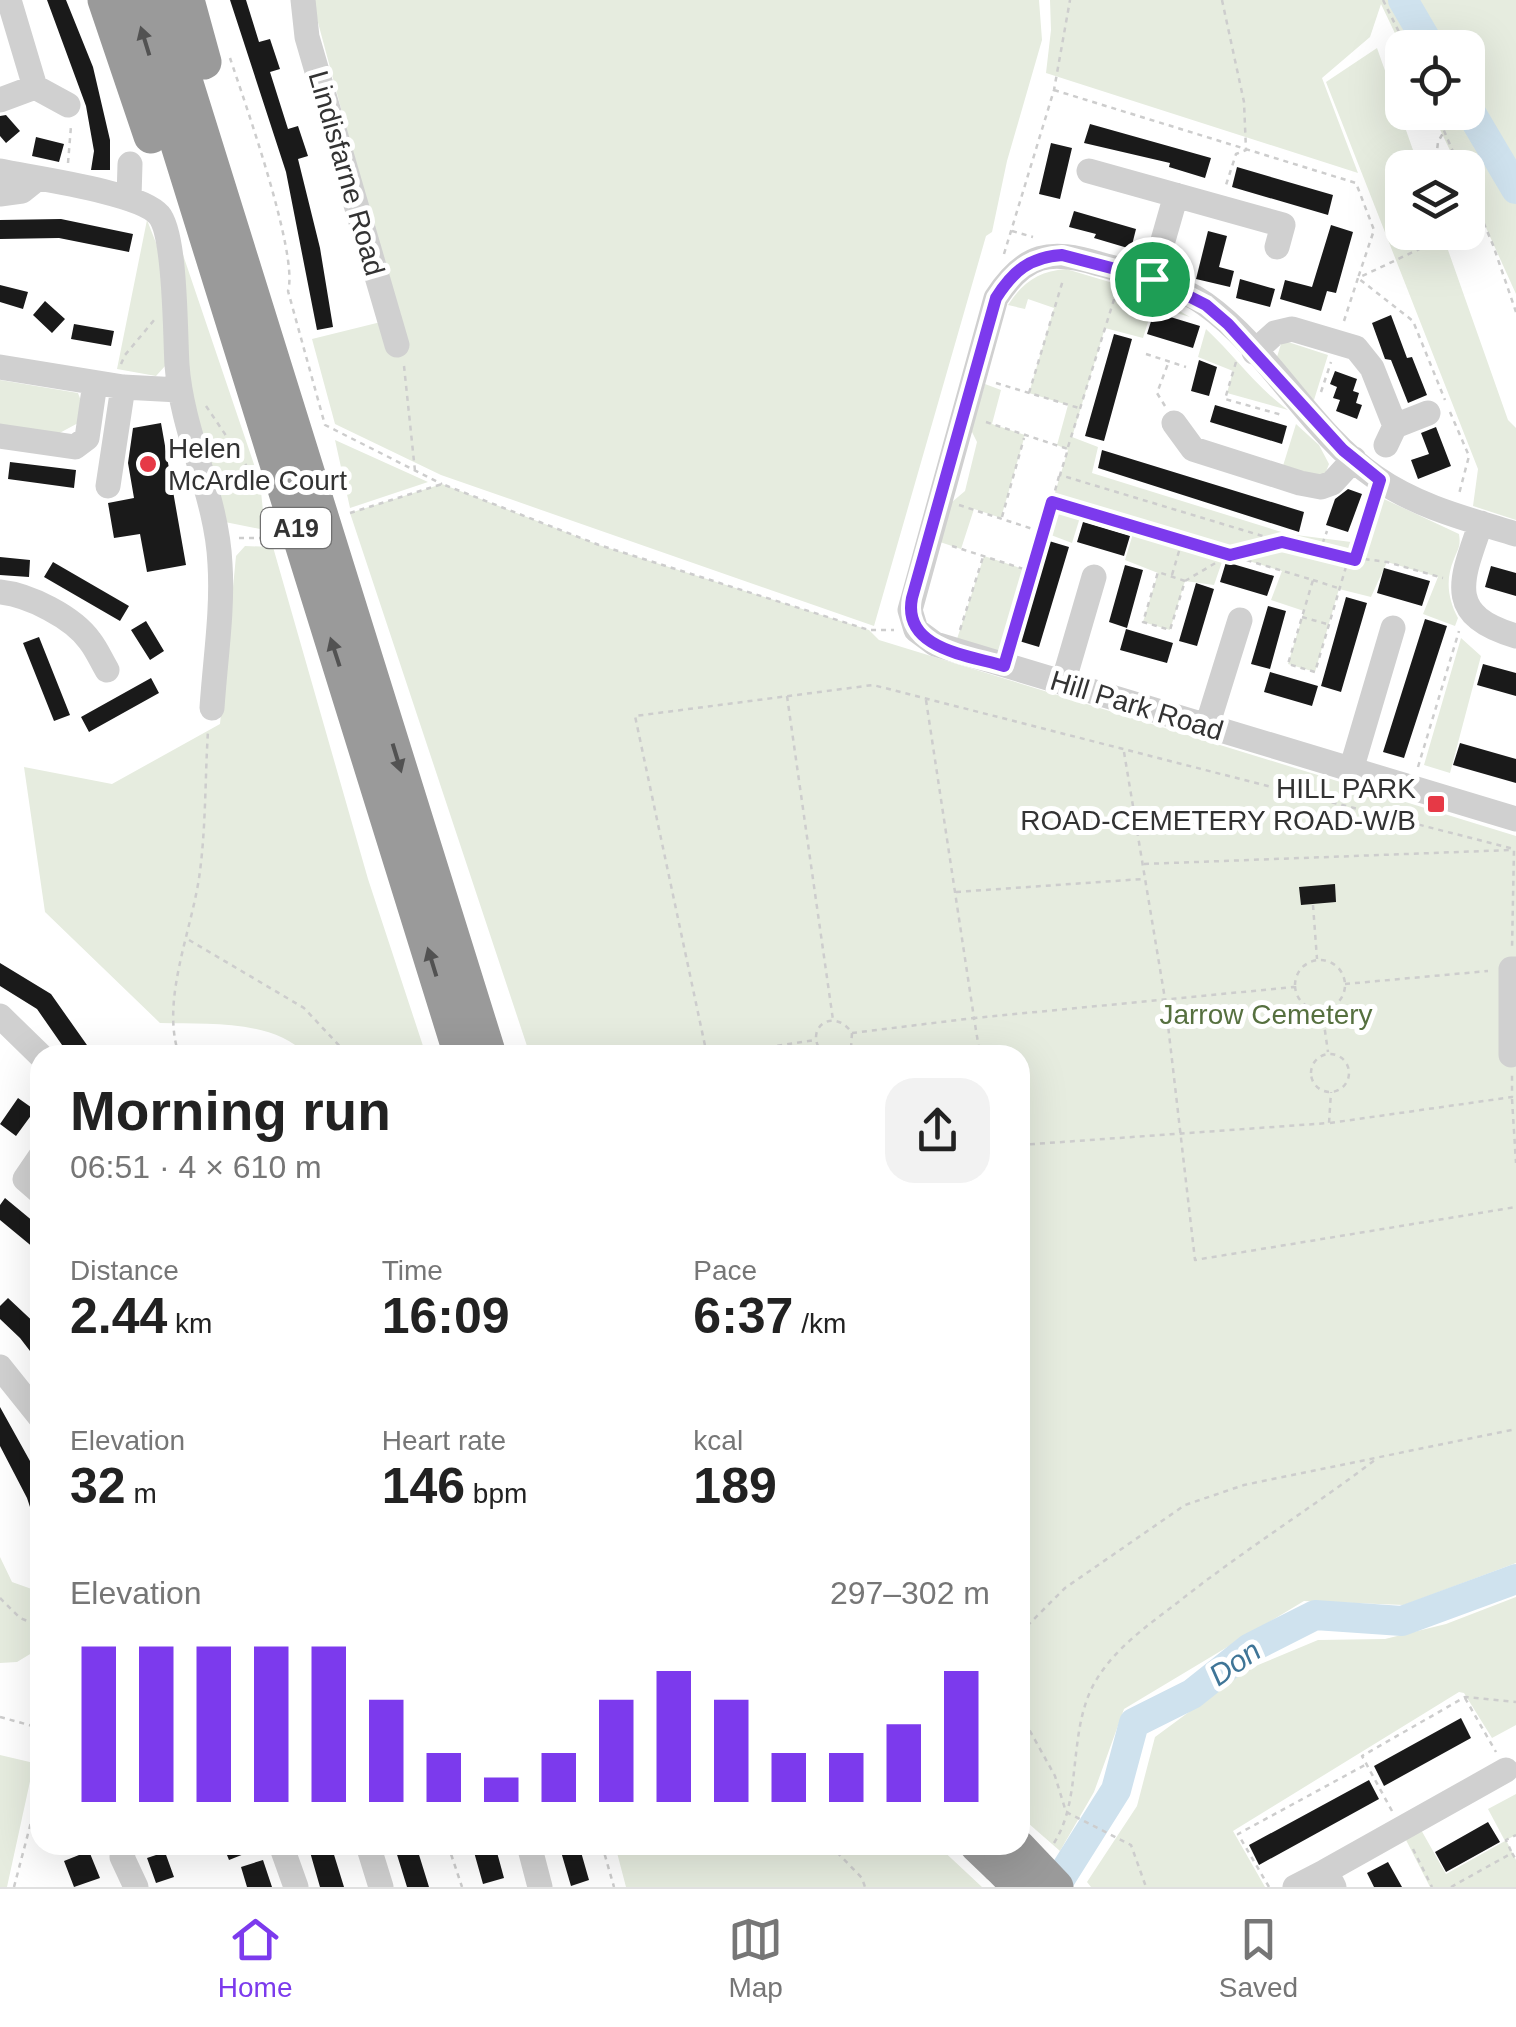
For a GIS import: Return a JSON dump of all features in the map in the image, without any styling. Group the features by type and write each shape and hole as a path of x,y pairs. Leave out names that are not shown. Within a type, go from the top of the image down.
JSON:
{"highway":[{"path":"105,0 273,486 332,595"},
{"name":"A19","path":"133,0 487,1045"},
{"name":"A19","path":"160,0 458,1045"},
{"path":"186,0 304,409 332,595"},
{"path":"998,1858 1056,1887"}],"street":[{"path":"9,0 36,87 68,105"},
{"name":"Lindisfarne Road","path":"303,0 307,36 397,345"},
{"path":"0,100 36,87"},
{"path":"129,198 130,164"},
{"path":"0,171 129,198 150,208 164,223 171,252 179,390 218,537 220,582 212,708"},
{"path":"1089,171 1283,225 1277,248"},
{"path":"0,194 22,191 37,179"},
{"path":"1152,279 1176,195"},
{"path":"916,630 910,610 998,294 1016,271 1045,256 1070,256 1119,282 1152,279 1186,292 1206,305 1354,459 1380,480 1404,495 1516,534"},
{"path":"1248,346 1292,329 1356,348 1365,356 1390,435 1428,413"},
{"path":"0,367 111,385 179,390"},
{"path":"0,436 83,444 111,385"},
{"path":"108,486 111,385"},
{"path":"1174,422 1193,448 1300,483 1320,487 1332,483 1354,459"},
{"path":"1482,523 1468,562 1466,594 1478,620 1516,636"},
{"path":"1063,683 1094,577"},
{"path":"0,592 16,594 56,613 88,638 107,670"},
{"path":"1207,726 1240,620"},
{"path":"1352,770 1394,628"},
{"name":"Hill Park Road","path":"916,630 924,639 1004,666 1516,819"},
{"path":"1511,1055 1514,969"},
{"path":"0,1016 30,1045"},
{"path":"0,1367 30,1404"},
{"path":"1296,1887 1330,1879 1402,1828 1506,1770"},
{"path":"122,1855 136,1887"},
{"path":"285,1855 296,1887"},
{"path":"371,1855 381,1887"},
{"path":"532,1855 540,1887"}],"path":[{"path":"998,294 996,279 1054,90 1070,0"},
{"path":"1222,0 1244,102 1246,150"},
{"path":"1384,0 1398,30"},
{"path":"226,48 262,152 283,241 288,292 325,425 442,484 598,546 869,630 916,630"},
{"path":"1054,90 1356,183 1374,230 1314,418"},
{"path":"65,185 72,139 68,105"},
{"path":"1437,150 1444,132"},
{"path":"1444,132 1452,150"},
{"path":"1219,208 1236,154 1246,150"},
{"path":"1485,226 1516,312"},
{"path":"1358,278 1418,250"},
{"path":"1028,393 1070,256"},
{"path":"1358,278 1413,321 1469,456 1454,514"},
{"path":"1004,666 1119,282 1190,317"},
{"path":"111,385 125,356 172,299"},
{"path":"397,345 407,375 415,471"},
{"path":"1248,346 1225,399 1283,416"},
{"path":"1146,354 1186,367"},
{"path":"1169,362 1158,393 1174,422"},
{"path":"974,376 1080,408"},
{"path":"179,390 195,389 258,482"},
{"path":"964,415 1068,449"},
{"path":"1001,518 1025,435"},
{"path":"1060,475 1319,553 1386,562 1466,594 1412,788"},
{"path":"1355,560 1380,480"},
{"path":"350,513 442,484"},
{"path":"940,498 1043,532"},
{"path":"1052,502 1339,588"},
{"path":"1319,553 1327,531"},
{"path":"218,537 271,538"},
{"path":"929,538 1032,572"},
{"path":"1172,576 1182,541"},
{"path":"1186,581 1158,572 1143,622 1170,630 1186,581 1230,555 1282,542"},
{"path":"954,650 984,556"},
{"path":"1313,580 1288,664 1315,672 1348,559"},
{"path":"1302,617 1329,624"},
{"path":"705,1045 635,716 873,685 1514,850"},
{"path":"786,696 833,1020"},
{"path":"926,698 978,1045"},
{"path":"177,1045 173,990 188,939 205,831 212,708"},
{"path":"1124,750 1165,999 1195,1260 1516,1207"},
{"path":"1143,864 1514,850"},
{"path":"1345,984 1514,969 1514,850"},
{"path":"954,892 1145,879"},
{"path":"1313,905 1317,960"},
{"path":"188,939 304,1008 339,1045"},
{"path":"1317,960 1337,966 1345,984 1340,1001 1322,1010 1301,1002 1294,987 1298,972 1317,960"},
{"path":"852,1032 1294,987"},
{"path":"1322,1010 1328,1054"},
{"path":"815,1040 820,1026 833,1020 844,1022 852,1032 851,1045"},
{"path":"783,1045 815,1040"},
{"path":"815,1040 818,1045"},
{"path":"1328,1054 1342,1058 1348,1070 1346,1082 1331,1092 1316,1086 1310,1072 1317,1058 1328,1054"},
{"path":"1511,1055 1516,1163"},
{"path":"1328,1123 1331,1092"},
{"path":"1030,1144 1328,1123 1512,1097"},
{"path":"1030,1623 1065,1588 1185,1505 1244,1486 1516,1429"},
{"path":"1053,1844 1066,1812 1076,1740 1087,1698 1109,1663 1140,1632 1230,1561 1379,1457"},
{"path":"0,1598 20,1618 30,1622"},
{"path":"1432,1887 1362,1756 1464,1697 1516,1702"},
{"path":"1464,1697 1506,1770"},
{"path":"0,1717 30,1725"},
{"path":"1030,1731 1055,1776 1066,1812 1131,1845 1146,1887"},
{"path":"1268,1887 1238,1834 1367,1765"},
{"path":"14,1887 30,1826"},
{"path":"1516,1834 1506,1840 1516,1860"},
{"path":"1451,1887 1512,1852"},
{"path":"451,1855 462,1887"},
{"path":"605,1855 614,1887"},
{"path":"840,1855 862,1878 865,1887"}],"green space":[{"path":"312,0 1039,0 1042,40 1007,161 992,232 986,236 874,626 441,475 335,424 312,339 397,318"},
{"path":"1050,0 1516,0 1516,294 1485,226 1485,150 1450,150 1440,130 1485,130 1485,30 1393,30 1381,4 1370,37 1322,78 1358,173 1046,73"},
{"path":"1377,48 1385,71 1385,130 1406,130 1413,150 1385,150 1385,232 1326,82"},
{"path":"147,220 160,253 166,365 156,376 117,369"},
{"path":"178,240 260,482 265,530 225,522 185,379"},
{"path":"1392,250 1448,250 1508,420 1516,428 1516,520 1473,506 1478,469"},
{"path":"1066,269 1150,294 1190,317 1153,306 1143,338 1105,328 1072,437 1098,447 1092,473 1288,534 1367,544 1384,499 1459,534 1449,582 1458,618 1455,626 1423,614 1438,577 1387,562 1371,597 1339,589 1315,672 1288,664 1304,611 1271,600 1282,571 1229,555 1223,559 1214,585 1185,581 1170,630 1143,622 1158,573 1125,560 1135,527 1082,511 1072,543 1043,532 1068,450 1057,445 1068,405 1029,393 1054,308 1028,299 1025,309 1008,305 1033,279"},
{"path":"1206,329 1288,410 1227,393 1233,371 1198,357"},
{"path":"1288,342 1328,355 1314,400 1306,396 1276,360 1281,344"},
{"path":"0,380 78,393 80,422 54,436 0,425"},
{"path":"985,384 1001,390 992,424 1025,435 1001,518 974,509 961,549 937,541 952,502 965,491 977,442 971,430"},
{"path":"1296,424 1319,445 1329,464 1325,474 1316,479 1282,469"},
{"path":"335,440 428,482 350,508"},
{"name":"Jarrow Cemetery","path":"442,484 599,545 869,630 879,640 1516,836 1516,1563 1404,1605 1304,1601 1124,1709 1094,1792 1060,1851 1030,1825 1030,1045 527,1045 350,513"},
{"path":"245,546 273,547 368,879 423,1045 294,1045 257,1029 160,1023 45,912 24,767 112,784 220,724 236,556"},
{"path":"984,556 1032,572 1007,657 956,642"},
{"path":"1461,638 1481,656 1450,773 1424,765"},
{"path":"0,1557 12,1582 30,1588 30,1654 17,1662 0,1663"},
{"path":"1516,1597 1516,1725 1492,1738 1464,1693 1459,1692 1233,1831 1265,1887 1091,1887 1087,1882 1137,1806 1155,1737 1246,1670 1318,1640 1385,1639 1446,1624"},
{"path":"0,1755 30,1762 30,1781 7,1887 0,1887"},
{"path":"1516,1794 1516,1835 1506,1840 1516,1860 1516,1887 1430,1887 1405,1838 1420,1828 1446,1874 1505,1841 1488,1809"},
{"path":"618,1855 948,1855 982,1887 626,1887"}],"building":[{"path":"47,0 66,0 93,67 110,140 110,170 91,170 94,151 86,106"},
{"path":"230,0 246,0 259,42 270,39 280,69 270,72 288,129 298,126 308,156 298,159 320,248 333,327 317,330 286,172"},
{"path":"6,115 20,131 6,143 0,136 0,116"},
{"path":"1090,124 1211,158 1205,178 1169,167 1170,163 1084,143"},
{"path":"36,137 64,144 59,162 32,156"},
{"path":"1051,143 1072,148 1060,199 1039,194"},
{"path":"1237,167 1333,195 1328,215 1232,187"},
{"path":"1074,211 1136,229 1131,249 1069,227"},
{"path":"61,219 133,234 129,252 59,238 0,239 0,220"},
{"path":"1331,225 1353,232 1336,293 1327,291 1321,311 1280,299 1285,280 1312,287"},
{"path":"1208,231 1227,236 1219,267 1234,271 1230,287 1196,279"},
{"path":"1240,279 1275,289 1270,307 1236,298"},
{"path":"0,285 28,292 23,309 0,302"},
{"path":"45,301 65,319 52,333 33,315"},
{"path":"1154,312 1200,326 1193,348 1147,334"},
{"path":"1391,315 1407,358 1412,357 1427,395 1408,403 1372,323"},
{"path":"74,324 114,331 111,346 71,339"},
{"path":"1114,334 1132,339 1104,441 1085,436"},
{"path":"1199,360 1217,367 1209,396 1191,391"},
{"path":"1335,371 1357,379 1353,391 1359,393 1356,403 1362,405 1357,419 1336,411 1340,400 1333,398 1337,387 1330,384"},
{"path":"1215,405 1287,426 1282,444 1210,422"},
{"name":"Helen McArdle Court","path":"161,423 186,565 147,572 140,534 114,538 108,503 134,498 128,463 133,428"},
{"path":"1436,427 1451,466 1418,479 1411,460 1429,454 1421,433"},
{"path":"1102,450 1304,512 1299,532 1098,468"},
{"path":"10,462 76,470 74,488 8,479"},
{"path":"1348,489 1362,494 1348,532 1326,525 1335,499"},
{"path":"1083,522 1130,536 1124,556 1077,542"},
{"path":"1049,541 1069,547 1039,647 1019,641"},
{"path":"0,557 30,560 29,577 0,575"},
{"path":"53,562 129,606 120,621 44,577"},
{"path":"1226,562 1274,576 1267,596 1220,582"},
{"path":"1125,565 1143,570 1127,628 1109,622"},
{"path":"1491,566 1516,573 1516,596 1485,587"},
{"path":"1384,568 1430,581 1422,606 1377,593"},
{"path":"1196,583 1214,589 1197,646 1179,641"},
{"path":"1346,597 1367,603 1341,692 1321,686"},
{"path":"1268,606 1286,611 1270,669 1251,664"},
{"path":"1425,619 1447,626 1404,758 1383,752"},
{"path":"146,621 164,651 150,660 131,630"},
{"path":"1126,629 1173,643 1167,663 1120,650"},
{"path":"39,637 70,715 54,721 23,643"},
{"path":"1483,664 1516,673 1516,696 1477,685"},
{"path":"1270,672 1318,686 1312,706 1264,692"},
{"path":"151,678 159,693 89,732 81,717"},
{"path":"1460,743 1516,759 1516,783 1453,765"},
{"path":"1335,884 1336,902 1301,905 1299,887"},
{"path":"0,963 51,994 87,1045 62,1045 37,1009 0,986"},
{"path":"18,1098 30,1106 30,1117 16,1136 0,1124"},
{"path":"5,1198 30,1219 30,1245 0,1220 0,1205"},
{"path":"8,1298 30,1319 30,1351 0,1319 0,1306"},
{"path":"0,1407 30,1461 30,1507 27,1498 0,1446"},
{"path":"1461,1718 1471,1738 1384,1786 1374,1766"},
{"path":"1369,1780 1379,1799 1259,1865 1249,1845"},
{"path":"1488,1822 1500,1842 1446,1872 1435,1852"},
{"path":"91,1855 100,1878 74,1887 64,1861"},
{"path":"166,1855 174,1877 156,1883 147,1858"},
{"path":"311,1855 334,1855 344,1887 320,1887"},
{"path":"397,1855 419,1855 429,1887 407,1887"},
{"path":"475,1855 498,1855 504,1878 483,1884"},
{"path":"562,1855 582,1855 589,1880 571,1886"},
{"path":"263,1860 272,1887 247,1887 241,1867"},
{"path":"1388,1862 1402,1887 1374,1887 1367,1873"}],"waterway":[{"name":"Don","path":"1403,0 1420,30"},
{"name":"Don","path":"1481,130 1516,189"},
{"name":"Don","path":"1055,1887 1116,1790 1134,1723 1192,1694 1250,1648 1315,1615 1402,1621 1516,1579"}],"place":[{"name":"Helen McArdle Court","path":"148,464"},
{"name":"HILL PARK ROAD-CEMETERY ROAD-W/B","path":"1436,804"}],"route":[{"path":"1045,256 1080,258 1152,279 1186,292 1228,324 1343,450 1380,480 1355,560 1282,542 1230,555 1052,502 1004,666 924,639 911,620 912,598 996,298 1016,271 1045,256"}]}
